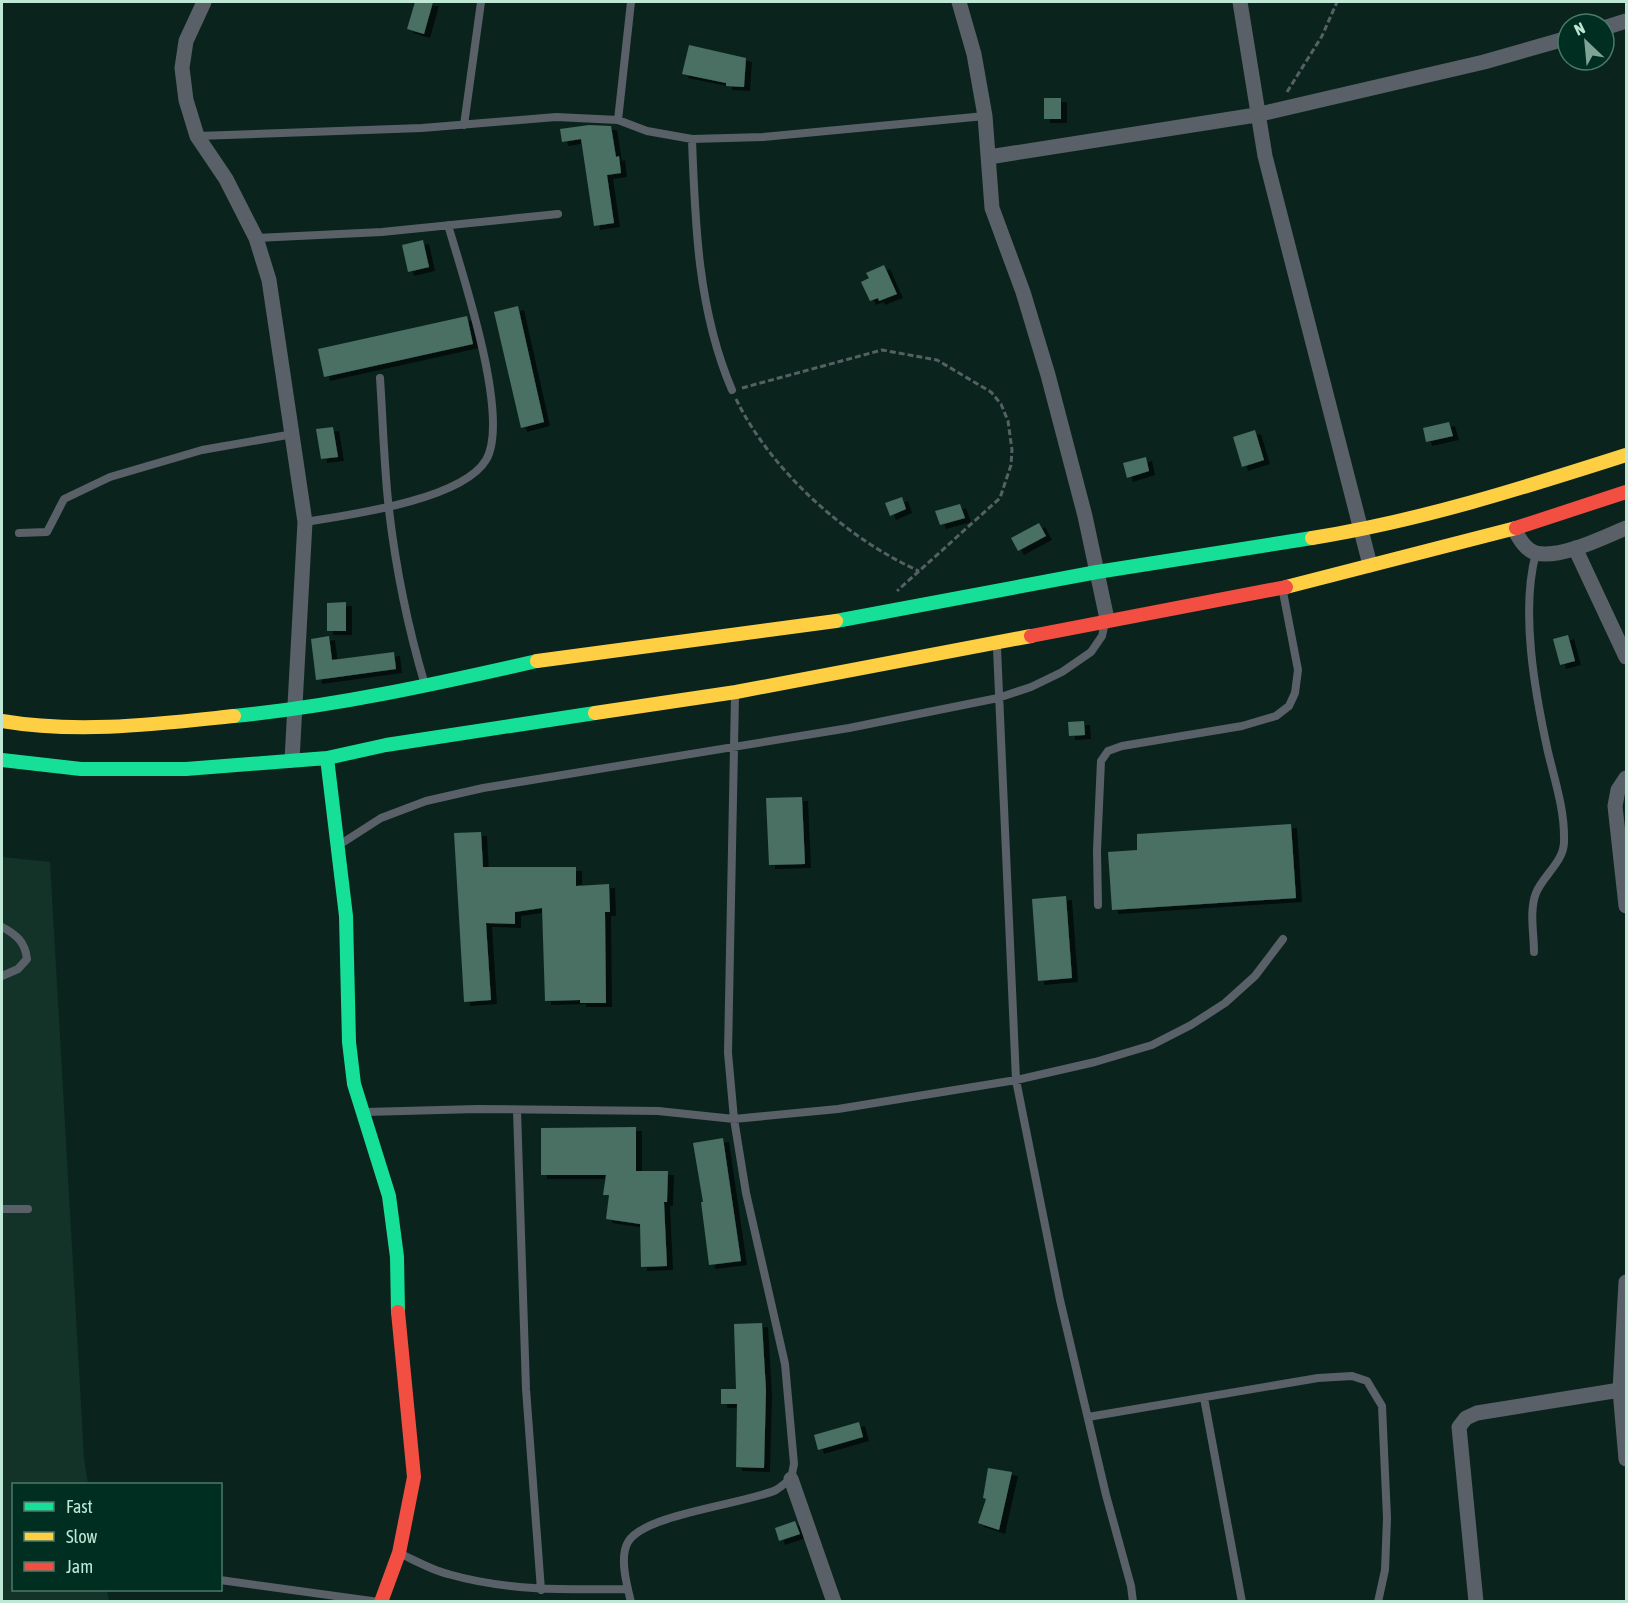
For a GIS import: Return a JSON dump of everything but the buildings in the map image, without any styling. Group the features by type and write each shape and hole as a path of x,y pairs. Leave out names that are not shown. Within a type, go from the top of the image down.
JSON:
{"main road":[{"path":"2,721 31,726 120,728 295,710 426,687 557,657 865,617 1097,572 1361,531 1501,495 1626,455"},
{"path":"2,760 81,769 186,769 327,758 386,745 736,692 1107,619 1282,588 1515,529 1626,492"},
{"path":"327,758 346,916 349,1042 354,1084 389,1196 397,1257 398,1334 414,1477 399,1553 380,1602"}],"street":[{"path":"204,2 186,41 182,68 186,100 197,136 226,179 256,238 269,280 305,522 292,760"},
{"path":"959,2 974,54 985,116 992,208 1023,291 1048,375 1107,619"},
{"path":"1240,2 1256,115 1370,566"},
{"path":"989,158 1256,115 1484,62 1556,41"},
{"path":"1515,529 1521,541 1536,553 1575,548 1626,528"},
{"path":"1575,548 1626,657"},
{"path":"1626,778 1618,790 1615,806 1626,906"},
{"path":"1626,1282 1620,1390 1624,1406 1626,1459"},
{"path":"1476,1602 1459,1428 1462,1421 1477,1413 1620,1390"},
{"path":"791,1479 834,1602"}],"lane":[{"path":"464,125 481,2"},
{"path":"618,120 631,2"},
{"path":"197,136 464,125 556,117 618,120 647,131 692,139 763,137 985,116"},
{"path":"692,139 698,250 708,316 715,347 732,390"},
{"path":"256,238 306,237 558,214"},
{"path":"305,522 389,509 454,484 472,474 486,461 492,445 492,400 486,366 448,225"},
{"path":"380,378 389,509 403,600 426,687"},
{"path":"20,533 47,532 64,499 110,477 202,450 293,434"},
{"path":"1534,952 1535,899 1564,845 1561,806 1540,705 1528,611 1529,578 1536,553"},
{"path":"1098,905 1097,850 1101,761 1108,751 1122,746 1242,726 1276,716 1289,705 1296,693 1298,670 1282,588"},
{"path":"337,846 381,818 426,801 483,788 849,728 998,698 1052,677 1090,652 1102,636 1107,619"},
{"path":"996,641 1016,1080 1060,1300 1106,1495 1131,1586 1133,1602"},
{"path":"631,1602 628,1589 626,1545 642,1529 776,1490 791,1479 794,1464 785,1364 746,1193 734,1119 728,1053 736,692"},
{"path":"2,927 16,934 26,948 27,959 18,969 2,976"},
{"path":"364,1112 658,1111 734,1119 909,1099 1016,1080 1152,1046 1191,1026 1225,1003 1255,976 1282,939"},
{"path":"517,1110 526,1389 541,1590"},
{"path":"2,1209 28,1209"},
{"path":"1088,1417 1318,1378 1352,1376 1367,1382 1382,1406 1387,1518 1385,1570 1378,1602"},
{"path":"1204,1398 1242,1602"},
{"path":"399,1553 446,1574 541,1590 628,1589"},
{"path":"222,1580 380,1602"}],"path":[{"path":"1277,109 1323,36 1337,2"},
{"path":"890,597 920,571 1000,498 1011,465 1012,450 1008,421 1001,404 991,392 937,360 882,350 732,390 766,450 806,494 887,557 920,571"}],"shaded area":[{"path":"2,857 50,862 84,1458 88,1483 12,1483 12,1591 107,1591 109,1601 2,1601"}],"traffic: fast":[{"path":"836,621 1097,572 1312,538"},
{"path":"234,716 348,700 537,661"},
{"path":"2,760 81,769 186,769 327,758 386,745 595,713"},
{"path":"327,758 346,916 349,1042 354,1084 389,1196 397,1257 398,1312"}],"traffic: slow":[{"path":"1312,538 1431,513 1626,455"},
{"path":"1286,587 1516,528"},
{"path":"537,661 836,621"},
{"path":"595,713 736,692 1031,636"},
{"path":"2,721 31,725 89,727 147,725 234,716"}],"traffic: jam":[{"path":"1516,528 1626,492"},
{"path":"1031,636 1286,587"},
{"path":"381,1602 399,1553 414,1477 398,1312"}]}
